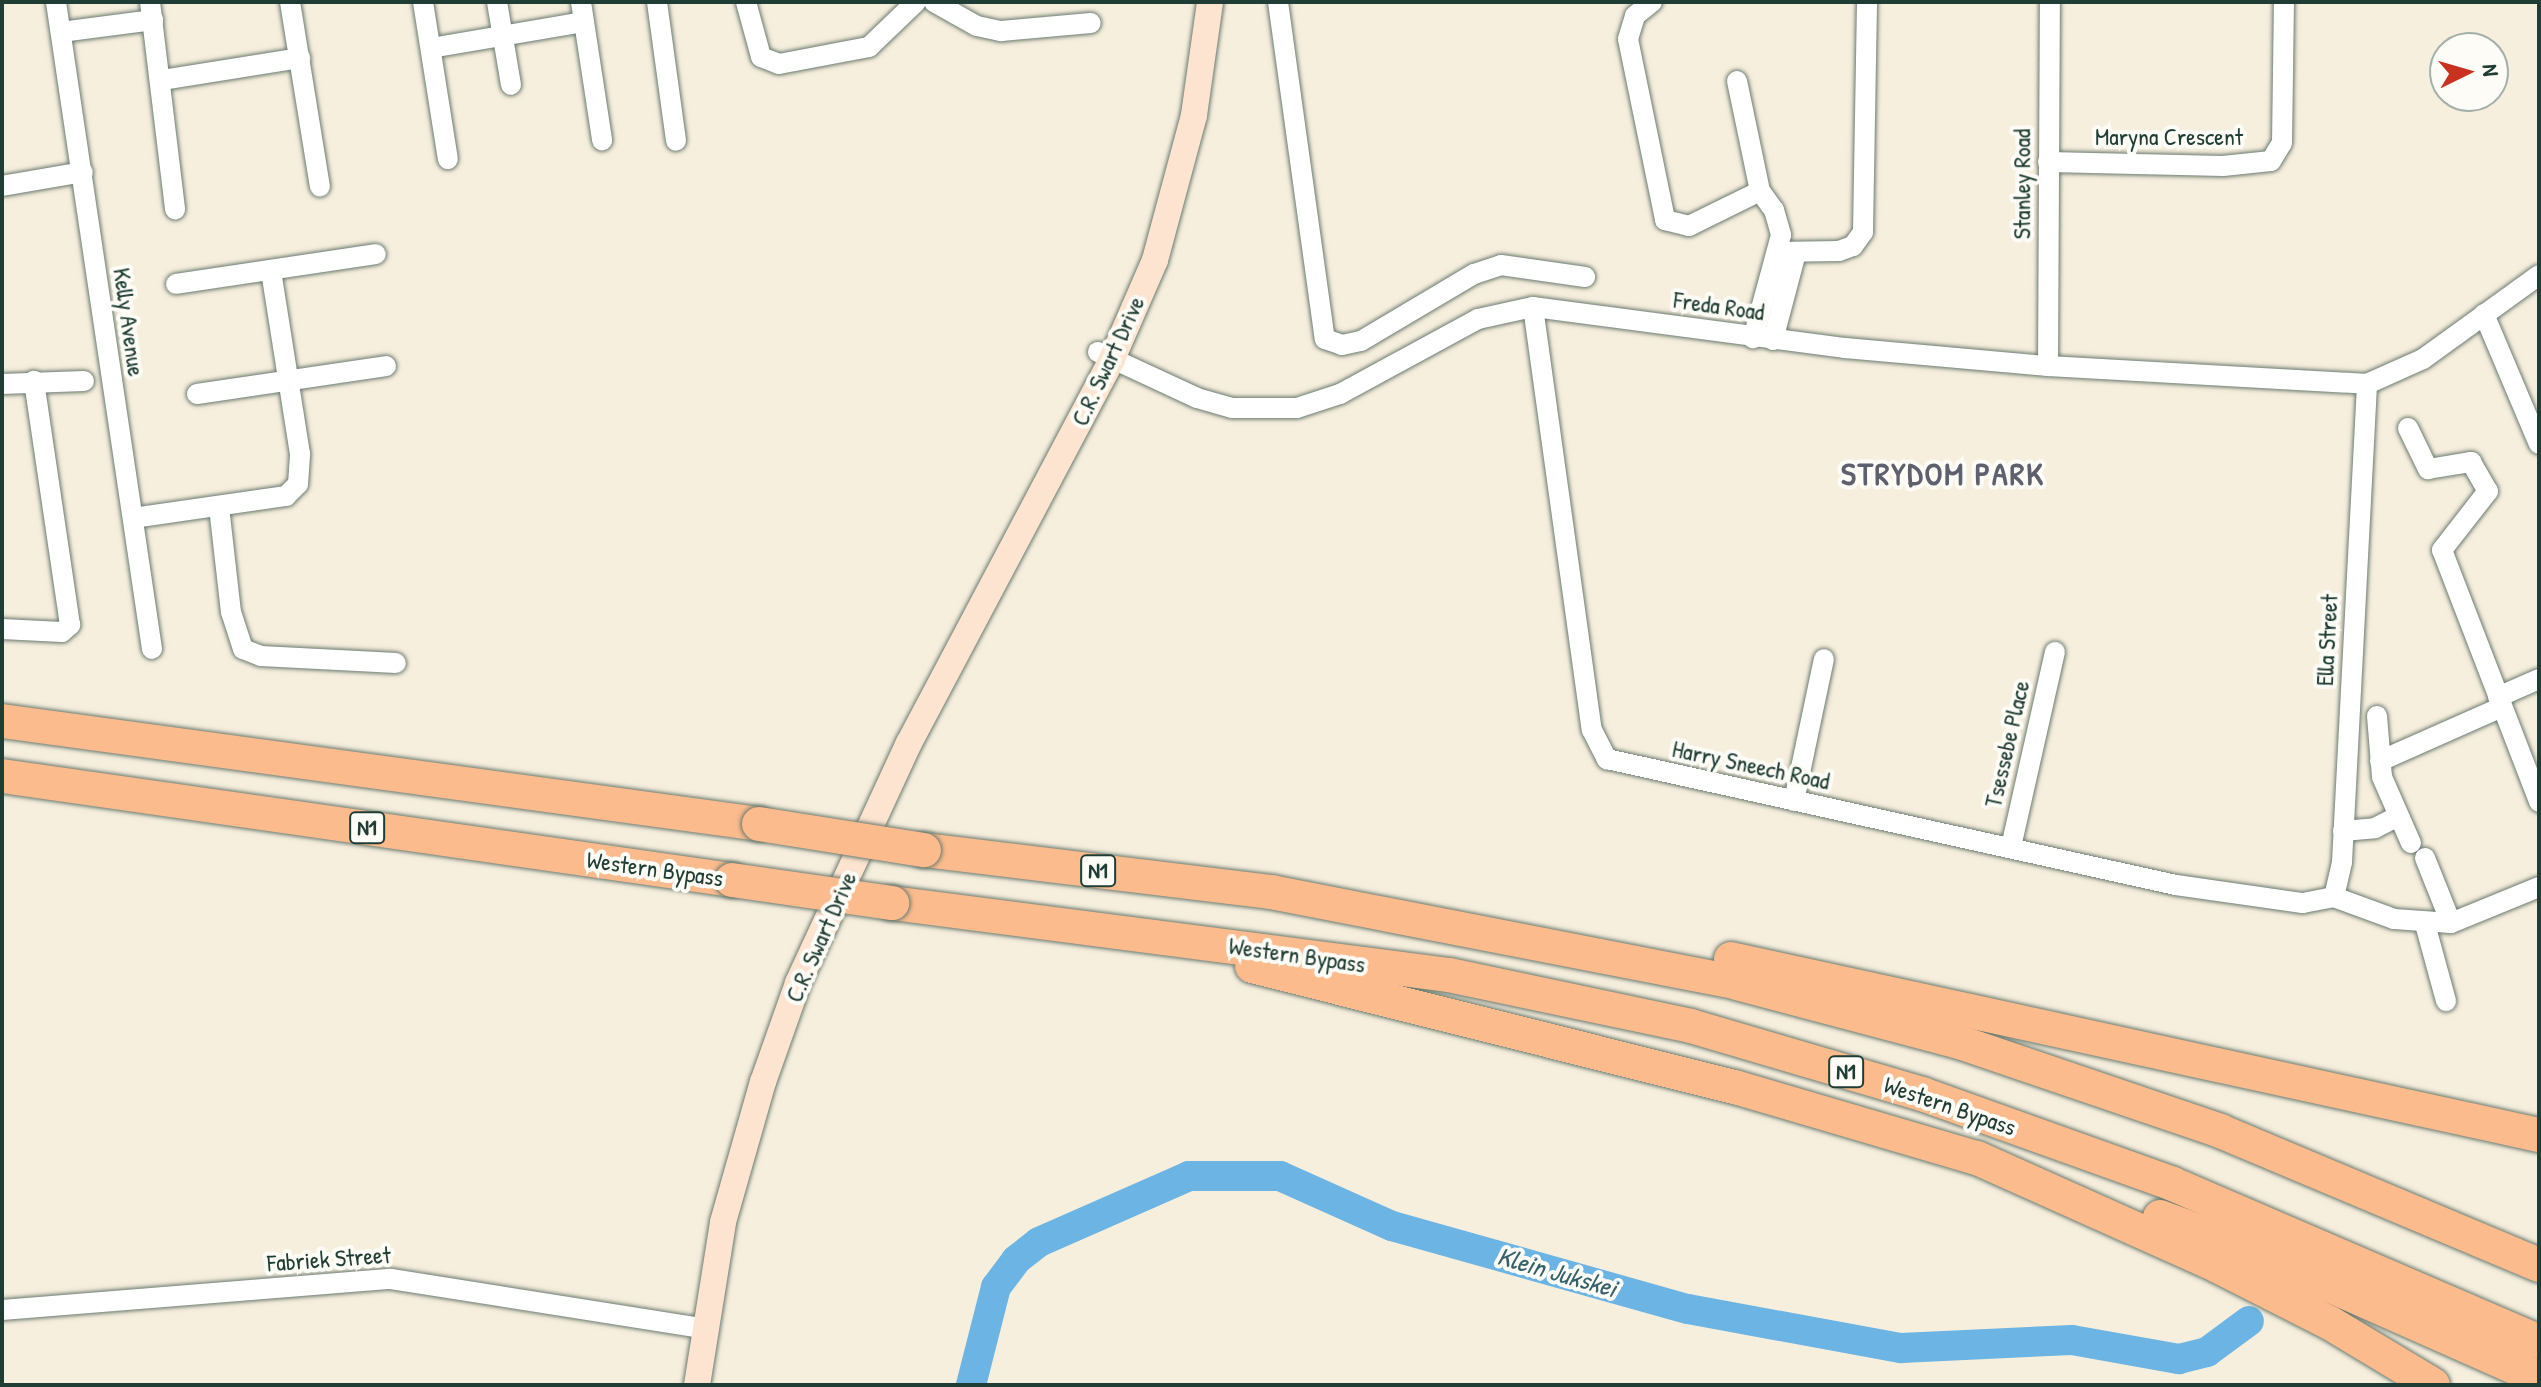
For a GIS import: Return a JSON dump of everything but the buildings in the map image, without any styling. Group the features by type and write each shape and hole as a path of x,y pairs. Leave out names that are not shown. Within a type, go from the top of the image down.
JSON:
{"highway":[{"name":"N1","path":"2,721 759,824 924,850 1271,892 1737,983 1962,1043 2220,1131 2539,1265"},
{"name":"Western Bypass","path":"2,776 892,903 1449,975 1691,1026 1922,1094 2173,1184 2539,1342"},
{"path":"1271,892 1726,958 2539,1135"},
{"path":"1117,930 1735,1087 2095,1193 2259,1254 2539,1378"},
{"path":"1977,1158 2216,1265 2330,1323 2433,1385"}],"street":[{"name":"Kelly Avenue","path":"56,2 83,172 97,380 133,518 152,649"},
{"path":"290,2 320,187"},
{"path":"423,2 448,159"},
{"path":"497,2 511,85"},
{"path":"657,2 676,141"},
{"path":"746,2 756,48 761,57 779,64 869,47 916,2"},
{"path":"934,2 977,26 1001,31 1091,23"},
{"name":"C.R. Swart Drive","path":"697,1385 736,1171 798,983 909,743 1155,260 1194,115 1210,2"},
{"path":"1278,2 1325,339 1342,345 1361,341 1474,274 1501,265 1585,277"},
{"path":"1652,2 1635,16 1628,39 1665,220 1689,226 1760,191"},
{"path":"1786,252 1839,251 1853,246 1863,232 1867,2"},
{"name":"Stanley Road","path":"2048,366 2050,2"},
{"name":"Maryna Crescent","path":"2048,162 2223,166 2271,161 2282,143 2284,2"},
{"path":"61,32 152,11 175,210"},
{"path":"431,48 503,36 582,12 602,140"},
{"path":"162,80 300,58"},
{"path":"1737,81 1760,191 1780,226 1786,252 1763,339"},
{"path":"2,186 83,172"},
{"path":"176,284 376,254"},
{"path":"133,518 219,507 294,491 300,454 271,270"},
{"path":"2367,384 2423,359 2539,275"},
{"name":"Freda Road","path":"1105,356 1197,398 1232,408 1297,408 1340,394 1478,319 1533,307 1763,339 2048,366 2367,384"},
{"name":"Harry Sneech Road","path":"1533,307 1592,730 1600,753 1613,761 2250,898 2303,903 2334,897"},
{"path":"2484,314 2539,444"},
{"path":"197,394 386,366"},
{"path":"2,384 97,380"},
{"path":"2,629 62,632 70,625 34,381"},
{"name":"Ella Street","path":"2334,897 2343,831 2367,384"},
{"path":"2408,428 2428,469 2471,462 2488,491 2442,550 2539,802"},
{"path":"219,507 231,612 243,649 261,656 396,663"},
{"name":"Tsessebe Place","path":"2011,847 2055,652"},
{"path":"1794,801 1824,659"},
{"path":"2380,761 2500,702 2539,679"},
{"path":"2377,716 2380,761 2397,817 2411,843"},
{"path":"2343,831 2375,828 2397,817"},
{"path":"2425,858 2451,923"},
{"path":"2334,897 2394,919 2425,924 2451,923 2539,887"},
{"path":"2425,924 2446,1001"},
{"name":"Fabriek Street","path":"2,1310 391,1279 705,1329"}],"waterway":[{"name":"Klein Jukskei","path":"971,1385 996,1287 1016,1260 1039,1242 1189,1176 1280,1176 1392,1226 1688,1309 1901,1348 2072,1340 2179,1359 2207,1352 2249,1321"}],"district":[{"name":"STRYDOM PARK","path":"1943,474"}]}
